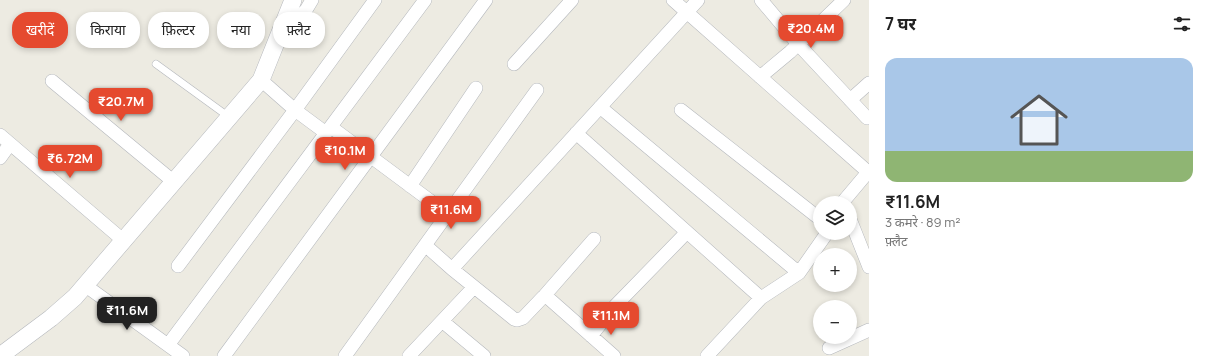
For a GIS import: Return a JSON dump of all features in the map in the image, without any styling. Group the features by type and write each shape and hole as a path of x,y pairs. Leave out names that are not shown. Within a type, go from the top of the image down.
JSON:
{"street":[{"path":"288,12 293,0"},
{"path":"304,12 312,0"},
{"path":"178,266 375,0"},
{"path":"168,345 426,0"},
{"path":"224,356 486,0"},
{"path":"514,64 572,0"},
{"path":"673,0 869,172 848,196"},
{"path":"452,269 698,0"},
{"path":"761,0 798,44 867,118"},
{"path":"760,77 798,44 844,0"},
{"path":"1,356 51,318 86,286 261,80 274,48"},
{"path":"261,80 295,110 371,156 448,214"},
{"path":"52,81 174,182"},
{"path":"850,100 869,83"},
{"path":"410,186 476,88"},
{"path":"345,356 537,90"},
{"path":"600,107 798,273"},
{"path":"680,110 813,214"},
{"path":"576,133 761,298"},
{"path":"0,135 124,241"},
{"path":"0,158 10,144"},
{"path":"591,336 615,306 687,232"},
{"path":"857,237 869,267"},
{"path":"425,245 474,287 517,320 523,318 545,295 594,239"},
{"path":"707,356 761,298 798,273 822,240"},
{"path":"86,286 183,356"},
{"path":"409,356 474,287"},
{"path":"545,295 614,356"},
{"path":"442,321 484,356"},
{"path":"829,348 869,330"}],"lane":[{"path":"156,64 229,117"}]}
